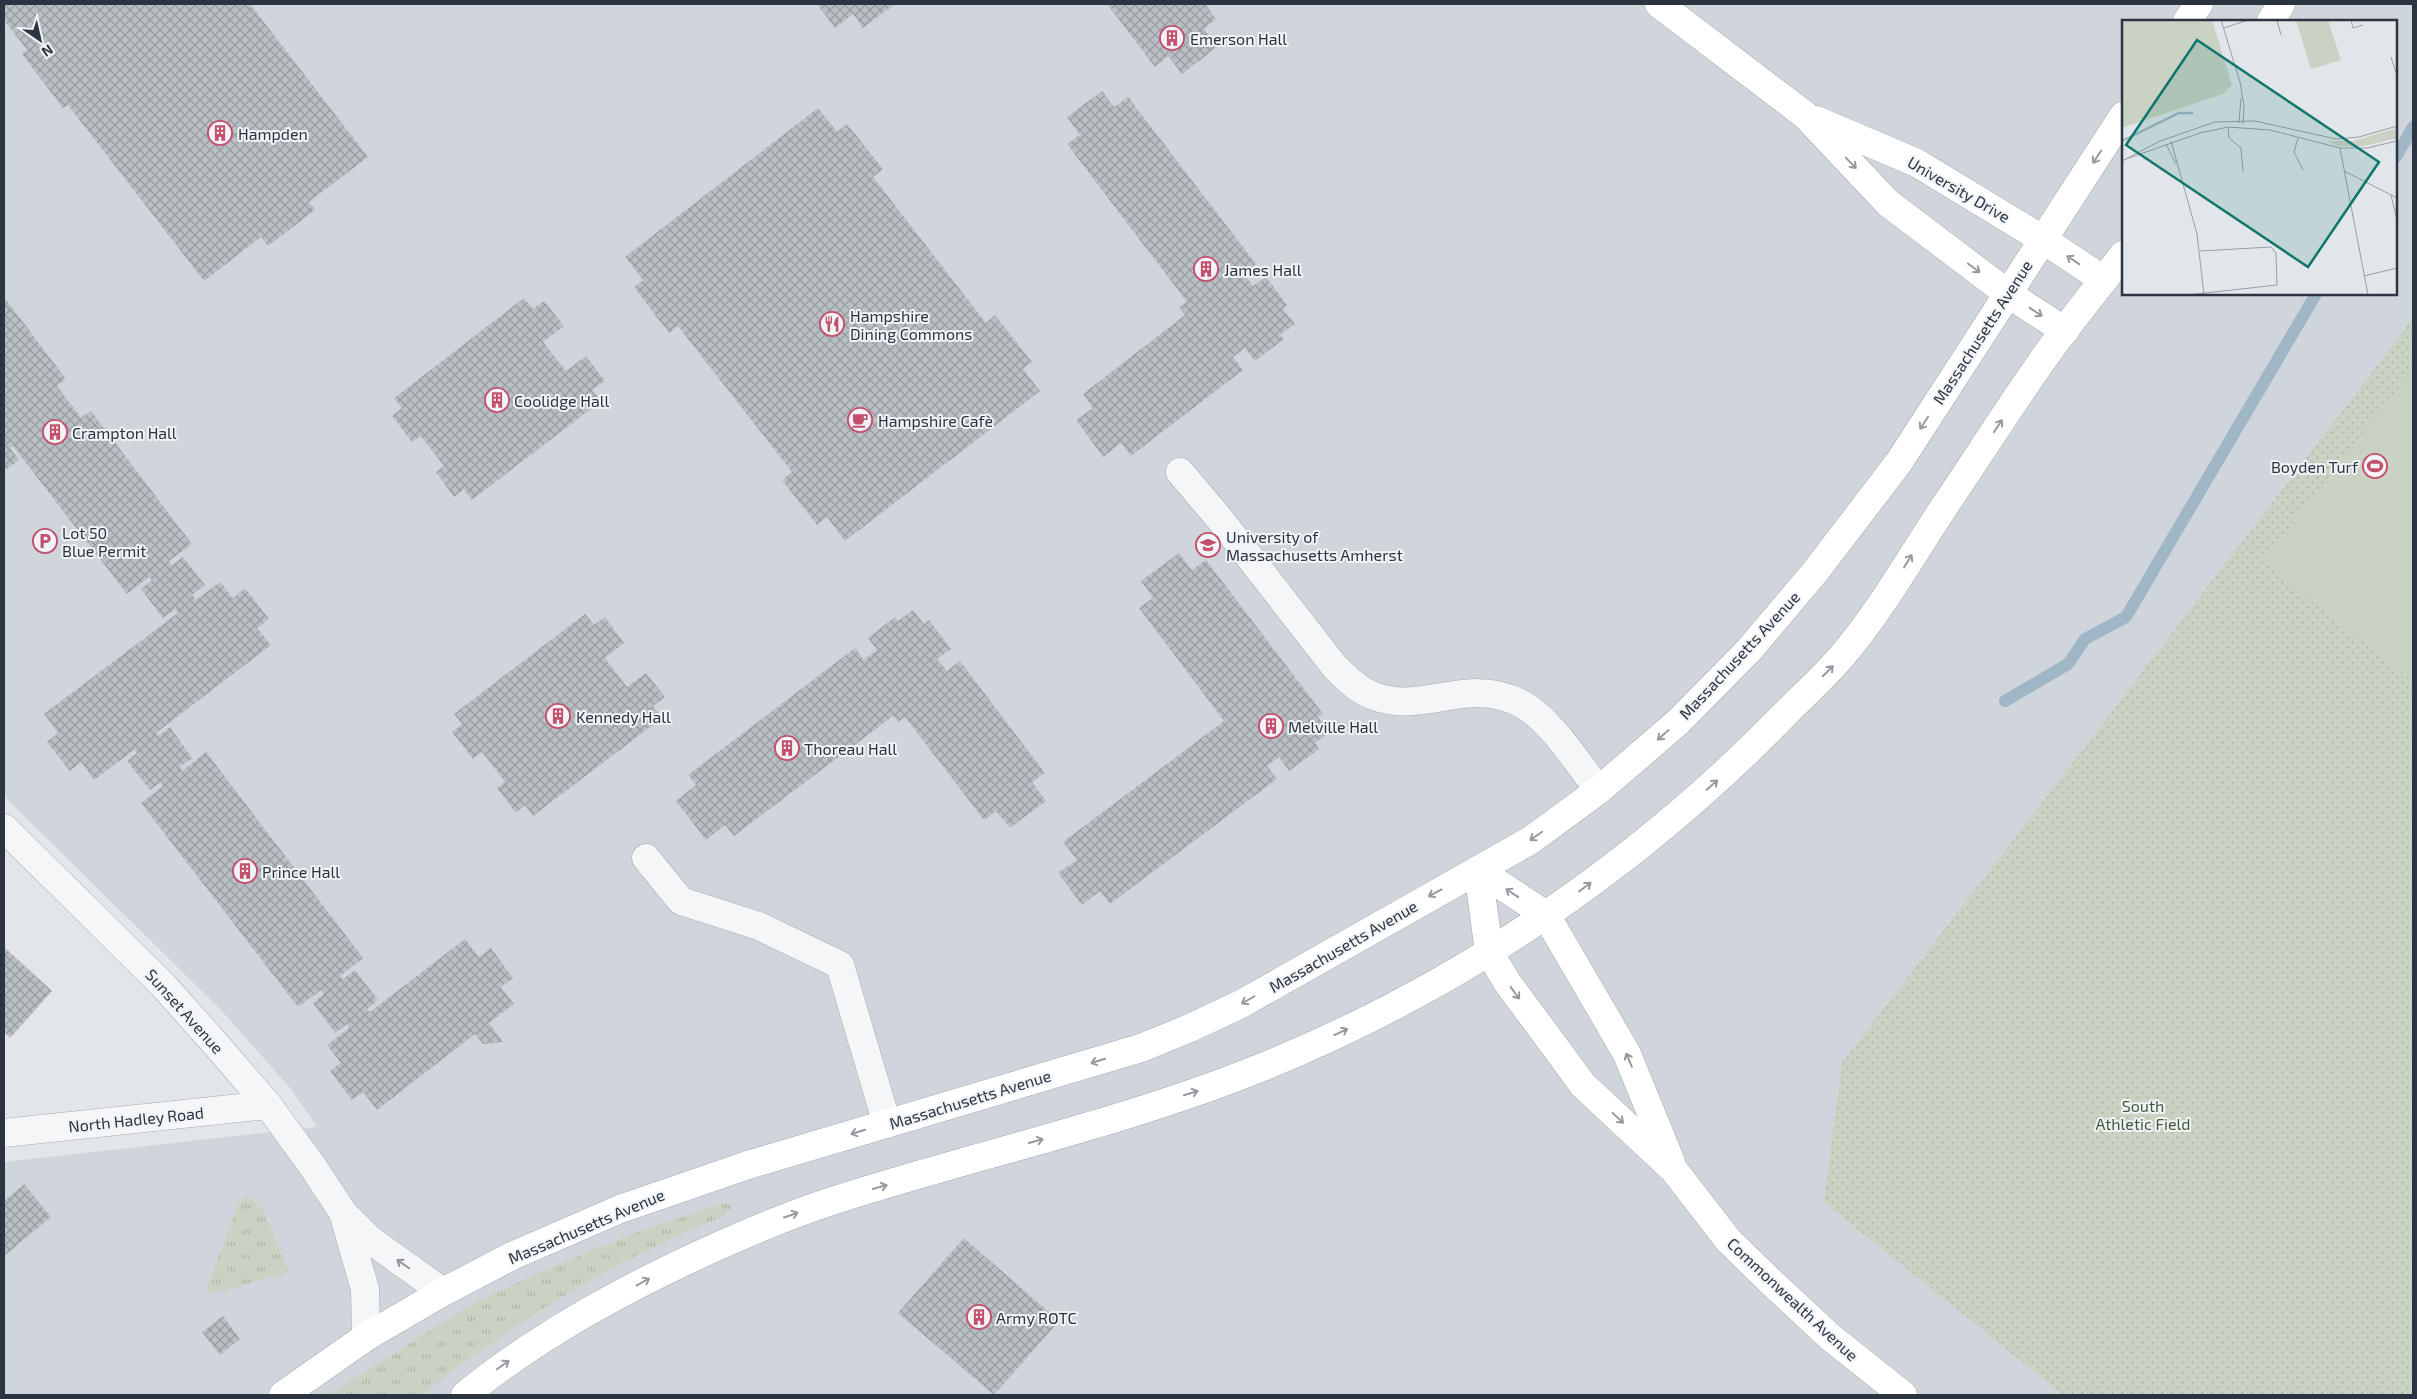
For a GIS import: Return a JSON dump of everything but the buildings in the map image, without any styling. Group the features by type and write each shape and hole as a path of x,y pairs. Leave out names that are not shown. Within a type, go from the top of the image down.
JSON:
{"main road":[{"name":"University Drive","path":"1659,4 1805,115 1888,203 2007,293 2065,331"},
{"path":"2188,20 2199,4"},
{"path":"2272,20 2281,4"},
{"name":"University Drive","path":"1805,115 1917,163 2042,239 2104,280"},
{"name":"Massachusetts Avenue","path":"284,1395 366,1337 443,1292 512,1256 620,1209 748,1165 1141,1048 1190,1028 1242,1004 1531,840 1599,790 1678,722 1717,684 1815,572 1899,462 2122,118"},
{"path":"465,1395 533,1344 576,1318 662,1272 778,1220 833,1200 1204,1089 1261,1068 1386,1011 1449,977 1546,915 1628,854 1735,764 1840,658 1883,603 1910,558 2037,368 2122,256"},
{"name":"Commonwealth Avenue","path":"1478,870 1546,915 1627,1054 1674,1170"},
{"name":"Commonwealth Avenue","path":"1478,870 1489,952 1506,982 1583,1085 1674,1170 1728,1240 1770,1281 1829,1336 1903,1395"}],"street":[{"path":"1180,472 1219,518 1335,667 1350,682 1374,696 1400,701 1421,701 1467,692 1493,695 1519,703 1541,719 1599,790"},
{"name":"Sunset Avenue","path":"4,828 163,985 268,1105 311,1164 344,1214 369,1239 443,1292"},
{"path":"646,858 681,901 758,926 840,965 887,1124"},
{"name":"North Hadley Road","path":"4,1133 268,1105"},
{"name":"Sunset Avenue","path":"344,1214 365,1289 366,1337"}],"shaded area":[{"name":"University of Massachusetts Amherst","path":"4,4 2413,4 2413,1395 4,1395 4,1162 317,1127 291,1089 222,1011 4,796"}],"green space":[{"name":"South Athletic Field","path":"2413,319 2413,1395 2063,1395 1824,1202 1842,1063"},
{"name":"Boyden Turf","path":"2413,369 2413,681 2262,562"},
{"path":"246,1196 263,1210 289,1272 211,1294 206,1289 238,1205"},
{"path":"722,1203 729,1204 732,1208 724,1216 687,1231 613,1267 544,1308 461,1364 422,1395 329,1395 472,1304 543,1271 632,1234"}],"waterway":[{"path":"2397,155 2413,127"},
{"path":"2005,701 2068,664 2085,639 2126,617 2315,295"}],"place":[{"name":"Emerson Hall","path":"1172,38"},
{"name":"Hampden","path":"220,133"},
{"name":"James Hall","path":"1206,269"},
{"name":"Hampshire Dining Commons","path":"832,324"},
{"name":"Coolidge Hall","path":"497,400"},
{"name":"Hampshire Cafè","path":"860,420"},
{"name":"Crampton Hall","path":"55,432"},
{"name":"Boyden Turf","path":"2375,466"},
{"name":"Lot 50 Blue Permit","path":"45,541"},
{"name":"University of Massachusetts Amherst","path":"1208,545"},
{"name":"Kennedy Hall","path":"558,716"},
{"name":"Melville Hall","path":"1271,726"},
{"name":"Thoreau Hall","path":"787,748"},
{"name":"Prince Hall","path":"245,871"},
{"name":"Army ROTC","path":"979,1317"}]}
